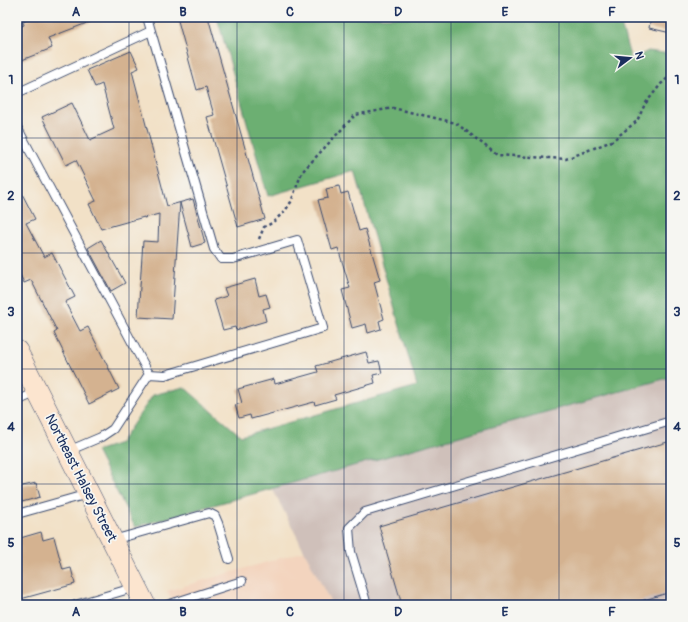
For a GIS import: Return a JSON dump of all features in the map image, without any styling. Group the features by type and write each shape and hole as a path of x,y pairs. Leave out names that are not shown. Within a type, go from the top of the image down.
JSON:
{"main road":[{"name":"Northeast Halsey Street","path":"17,351 141,596"}],"lane":[{"path":"147,17 214,249 221,259 233,259 298,240 323,328 165,375 149,374"},
{"path":"17,93 151,31"},
{"path":"17,126 149,374"},
{"path":"68,452 101,437 113,429 149,374"},
{"path":"17,401 37,392"},
{"path":"367,605 351,552 349,528 365,512 671,421"},
{"path":"17,514 89,493"},
{"path":"113,541 209,513 215,516 229,559"},
{"path":"167,605 242,581"},
{"path":"75,605 141,596"}],"path":[{"path":"260,252 259,238 264,227 272,223 285,211 291,202 302,172 355,115 392,108 456,123 496,155 566,158 612,141 637,121 646,104 661,84 671,75"}],"shaded area":[{"path":"671,376 671,605 332,605 272,488"},
{"path":"305,551 332,605 174,605 167,591"}],"green space":[{"path":"217,17 619,17 631,60 648,51 671,54 671,377 135,527 96,451 120,443 153,395 184,387 241,436 417,386 355,171 268,196"}],"building":[{"path":"34,17 100,18 48,38 52,48 17,62 17,28 24,25 23,22"},
{"path":"177,17 208,17 265,219 238,227 207,117 214,115 206,87 197,90"},
{"path":"651,17 671,17 671,33 649,28"},
{"path":"131,51 139,68 132,71 167,206 193,199 205,243 192,247 180,203 172,319 138,317 143,241 158,242 159,214 101,229 89,204 96,201 76,160 66,165 42,117 72,103 90,140 114,129 102,84 95,87 87,70"},
{"path":"17,184 35,219 26,223 44,257 52,253 75,297 65,302 80,331 88,327 119,389 89,404 54,333 57,331 31,280 24,283 17,268"},
{"path":"339,186 341,194 348,192 359,231 365,229 380,280 374,282 384,319 379,321 381,329 368,333 366,324 352,328 342,290 350,288 338,248 332,250 318,200 328,198 326,189"},
{"path":"101,240 125,283 111,291 88,248"},
{"path":"255,279 259,296 266,294 270,307 263,309 266,321 236,330 235,327 223,330 214,300 227,296 224,288"},
{"path":"366,352 369,363 379,361 382,373 373,375 375,383 334,395 336,399 315,405 314,402 251,419 250,415 239,418 235,405 242,403 238,389 274,379 275,384 318,372 316,366"},
{"path":"671,441 671,592 627,605 402,605 379,526"},
{"path":"36,483 40,497 22,502 18,487"},
{"path":"41,532 43,540 54,537 63,570 71,568 75,584 17,600 17,539"}]}
